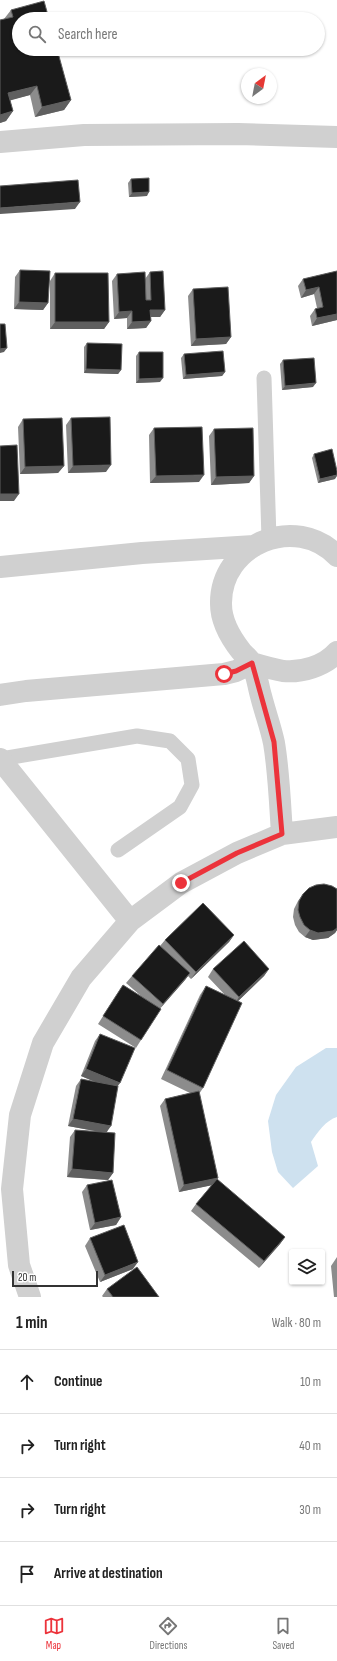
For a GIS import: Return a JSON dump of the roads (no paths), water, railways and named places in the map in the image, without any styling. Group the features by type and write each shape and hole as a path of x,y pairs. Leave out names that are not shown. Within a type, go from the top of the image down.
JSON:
{"street":[{"path":"0,142 84,135 238,134 337,137"},
{"path":"0,567 261,542 285,536 327,540 332,551 337,556"},
{"path":"261,542 240,556 230,570 223,587 221,604 224,621 230,637 252,663 274,742 282,834"},
{"path":"0,695 26,691 224,674 236,671 252,663 283,671 302,670 319,665 336,657"},
{"path":"0,759 130,921"},
{"path":"30,1297 20,1265 12,1189 20,1115 43,1043 81,978 130,921 181,883 237,853 282,834 337,827"}],"lane":[{"path":"261,542 264,378"},
{"path":"0,759 137,736 170,741 188,760 192,785 180,807 118,850"}],"water":[{"path":"326,1048 337,1048 337,1117 329,1121 311,1142 318,1166 293,1188 278,1172 272,1152 268,1121 276,1095 296,1067"}]}
